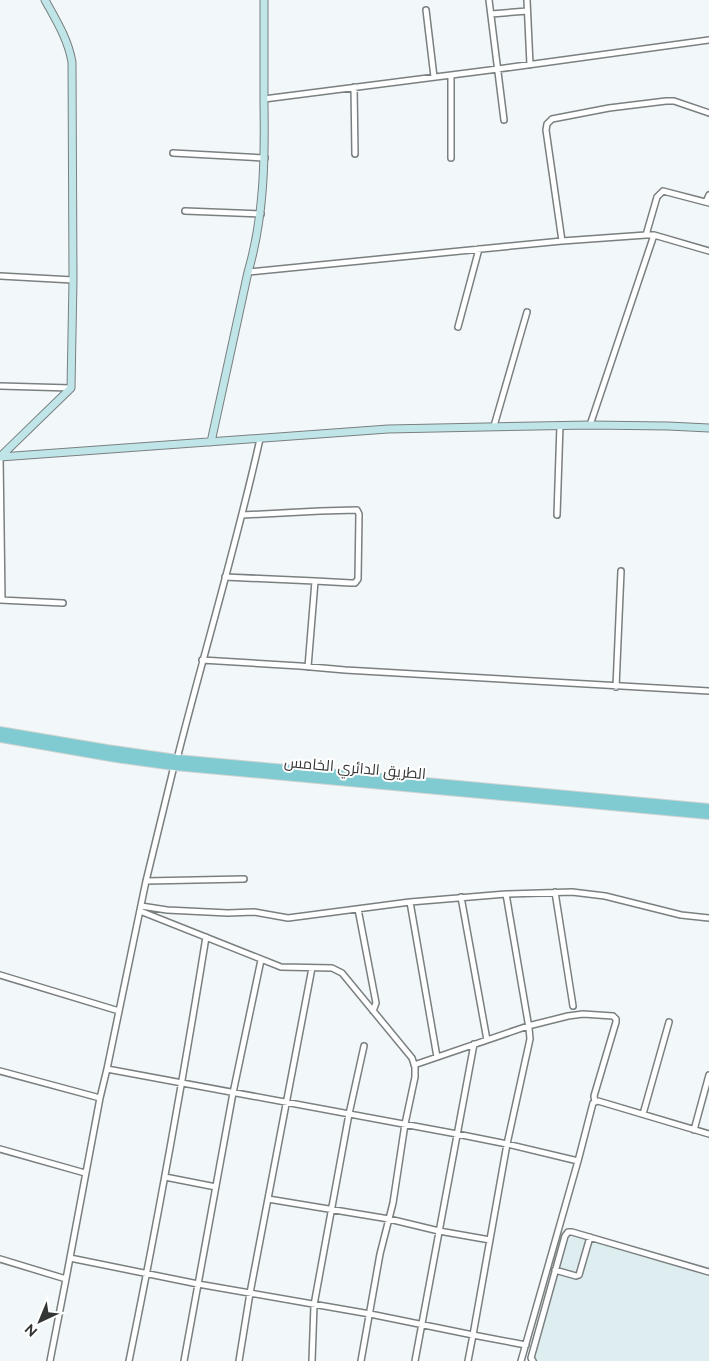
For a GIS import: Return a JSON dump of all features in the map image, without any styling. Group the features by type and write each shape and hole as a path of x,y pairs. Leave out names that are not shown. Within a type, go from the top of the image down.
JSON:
{"main road":[{"path":"0,457 71,388 73,280 72,62 64,35 45,0"},
{"path":"211,442 248,272 255,249 261,214 265,158 264,0"},
{"path":"0,457 388,429 560,425 709,428"},
{"name":"الطريق الدائري الخامس","path":"0,731 176,763"},
{"name":"الطريق الدائري الخامس","path":"0,738 116,758 636,805 709,815"},
{"name":"الطريق الدائري الخامس","path":"636,805 709,808"}],"street":[{"path":"489,0 504,120"},
{"path":"527,0 530,64"},
{"path":"426,10 434,77"},
{"path":"491,14 527,11"},
{"path":"264,99 709,40"},
{"path":"450,75 451,158"},
{"path":"354,87 355,154"},
{"path":"562,241 546,130 547,124 552,119 609,108 674,100 709,112"},
{"path":"173,153 265,158"},
{"path":"646,234 657,197 663,191 708,203 709,194"},
{"path":"184,211 261,214"},
{"path":"248,272 646,234 709,251"},
{"path":"590,425 654,235"},
{"path":"458,327 479,250"},
{"path":"0,276 73,280"},
{"path":"494,426 527,312"},
{"path":"0,386 71,388"},
{"path":"557,516 560,425"},
{"path":"50,1361 100,1098 146,881 202,660 242,515 260,439"},
{"path":"0,457 1,600 63,603"},
{"path":"225,576 315,582 355,583 358,580 359,514 357,510 242,515"},
{"path":"616,686 621,571"},
{"path":"308,667 315,582"},
{"path":"202,660 709,691"},
{"path":"146,881 244,879"},
{"path":"556,892 573,1006"},
{"path":"140,908 228,913 254,912 288,918 461,897 572,892 605,896 681,915 709,918"},
{"path":"468,1361 507,1144 530,1034 506,894"},
{"path":"461,897 487,1040"},
{"path":"410,902 437,1057"},
{"path":"140,908 281,967 332,968 340,971 410,1054 414,1065 415,1077 361,1361"},
{"path":"358,909 376,1003 374,1011"},
{"path":"129,1361 165,1177 206,937"},
{"path":"184,1361 233,1093 261,960"},
{"path":"239,1361 250,1293 312,968"},
{"path":"0,975 119,1011"},
{"path":"414,1065 528,1026 577,1014 611,1016 615,1017 616,1022 594,1096 595,1102"},
{"path":"643,1114 669,1022"},
{"path":"415,1361 474,1044"},
{"path":"312,1361 314,1305 349,1114 364,1046"},
{"path":"107,1069 457,1134 578,1161"},
{"path":"0,1071 100,1098"},
{"path":"694,1130 709,1075"},
{"path":"521,1361 578,1161 592,1104 598,1101 709,1134"},
{"path":"0,1149 86,1172"},
{"path":"165,1177 216,1187"},
{"path":"268,1199 389,1219 439,1231 490,1240"},
{"path":"533,1361 531,1358 566,1233 572,1232 709,1272"},
{"path":"555,1270 576,1276 579,1275 590,1237"},
{"path":"70,1258 198,1284 370,1314 526,1345"},
{"path":"0,1259 66,1279"}],"shaded area":[{"path":"569,1235 709,1276 709,1361 531,1361"}]}
